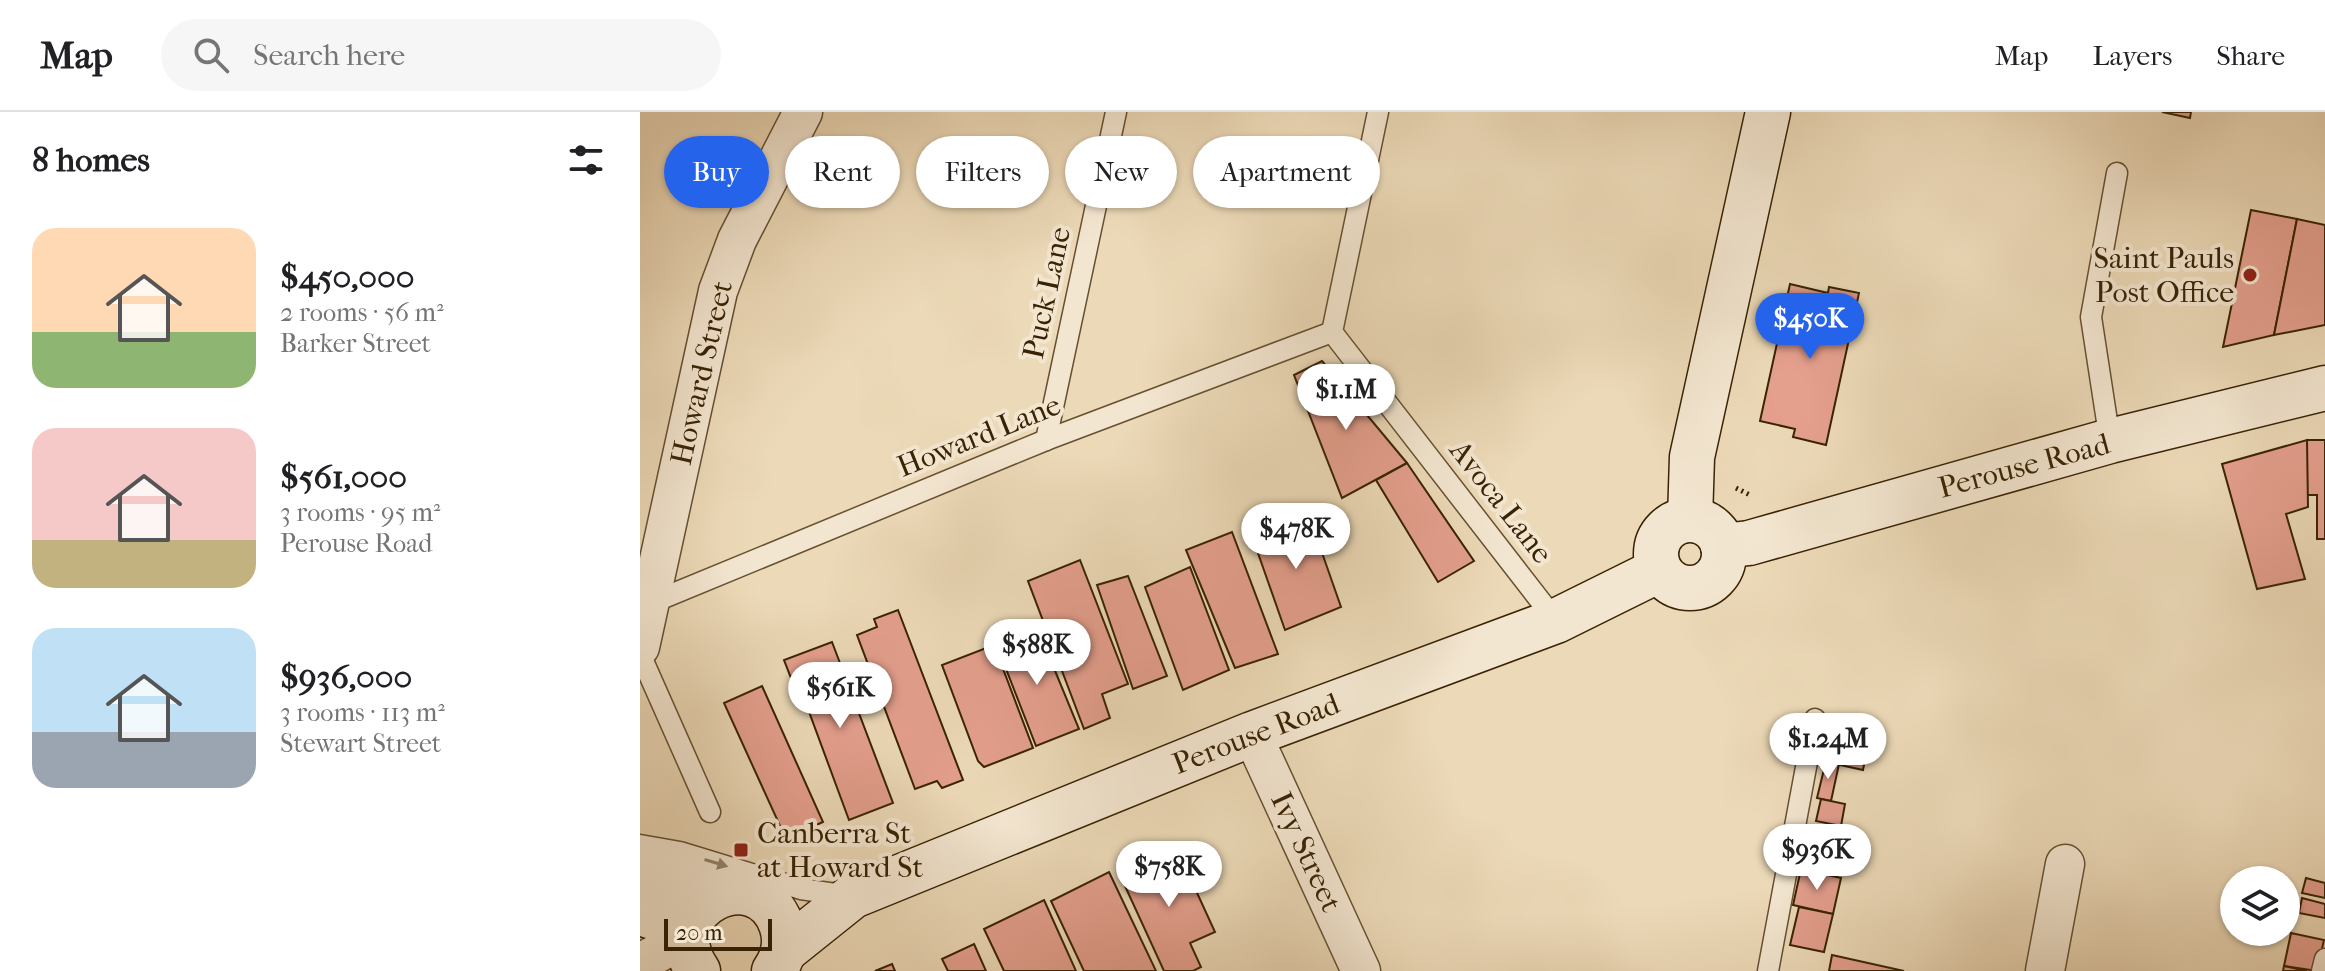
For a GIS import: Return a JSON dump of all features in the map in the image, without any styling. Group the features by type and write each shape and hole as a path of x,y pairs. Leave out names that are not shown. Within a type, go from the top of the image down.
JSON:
{"street":[{"name":"Howard Street","path":"640,647 718,291 737,240 803,112"},
{"path":"1706,533 1671,525 1658,541 1655,561 1659,570 1675,586 1685,589 1707,585 1722,568 1706,533 1692,457 1762,113"},
{"name":"Perouse Road","path":"1706,533 1749,543 2110,441 2325,388"},
{"name":"Perouse Road","path":"781,963 853,896 1252,734 1556,621 1659,570"},
{"name":"Ivy Street","path":"1252,734 1361,971"},
{"path":"2045,971 2065,864"},
{"name":"Perouse Road","path":"640,871 694,889 744,898 853,896"},
{"path":"691,947 696,912 744,898 781,924 781,963"},
{"path":"640,913 671,923 691,947"},
{"path":"640,963 691,947"}],"lane":[{"name":"Puck Lane","path":"1046,440 1116,112"},
{"path":"1332,332 1378,112"},
{"path":"2110,441 2091,317 2117,173"},
{"name":"Howard Lane","path":"651,603 1046,440 1332,332"},
{"name":"Avoca Lane","path":"1332,332 1556,621"},
{"path":"640,654 710,812"},
{"path":"1768,971 1815,719"},
{"path":"640,845 680,852 801,889 853,896"},
{"path":"2322,971 2325,959"}],"path":[{"path":"1736,488 1750,495"}],"building":[{"path":"2162,112 2191,112 2190,118"},
{"path":"2251,210 2297,219 2274,335 2223,347"},
{"path":"2297,219 2325,225 2325,325 2274,335"},
{"path":"1790,284 1828,293 1829,287 1859,293 1826,445 1793,437 1795,429 1760,421"},
{"path":"1322,361 1407,463 1342,498 1294,375"},
{"path":"2307,440 2325,440 2325,539 2317,539 2317,495 2307,495"},
{"path":"2307,440 2308,507 2286,514 2305,579 2257,589 2222,464"},
{"path":"1407,463 1474,561 1438,582 1376,480"},
{"path":"1307,510 1341,607 1285,630 1252,536"},
{"path":"1232,532 1278,654 1235,668 1186,550"},
{"path":"1080,560 1128,684 1102,694 1110,718 1084,729 1028,581"},
{"path":"1190,567 1229,670 1183,690 1145,587"},
{"path":"1128,576 1167,676 1133,689 1097,585"},
{"path":"898,610 963,780 942,788 937,781 915,789 857,635 877,627 874,619"},
{"path":"1037,627 1079,729 1036,746 996,643"},
{"path":"832,642 893,803 849,820 805,701 800,701 784,660"},
{"path":"994,645 1033,748 984,767 978,761 942,665"},
{"path":"762,686 823,822 786,839 724,703"},
{"path":"1837,738 1868,744 1863,770 1831,763"},
{"path":"1826,761 1839,764 1831,801 1817,798"},
{"path":"1821,799 1845,804 1841,826 1816,821"},
{"path":"1809,833 1846,841 1837,877 1801,869"},
{"path":"1176,847 1215,932 1190,943 1201,967 1193,971 1164,971 1119,873"},
{"path":"1801,869 1841,878 1833,914 1793,905"},
{"path":"1109,872 1156,971 1084,971 1051,901"},
{"path":"2306,878 2325,883 2325,898 2302,893"},
{"path":"2302,898 2325,904 2325,918 2300,913"},
{"path":"1044,900 1076,971 1004,971 984,929"},
{"path":"1799,907 1833,914 1824,952 1790,945"},
{"path":"2300,935 2324,940 2317,971 2284,966 2288,946 2300,946"},
{"path":"974,944 986,971 948,971 942,959"},
{"path":"1832,955 1904,971 1829,971"},
{"path":"892,964 895,971 875,971"},
{"path":"2284,966 2307,971 2283,971"}],"place":[{"name":"Saint Pauls Post Office","path":"2250,275"},
{"name":"Canberra St at Howard St","path":"741,850"}]}
